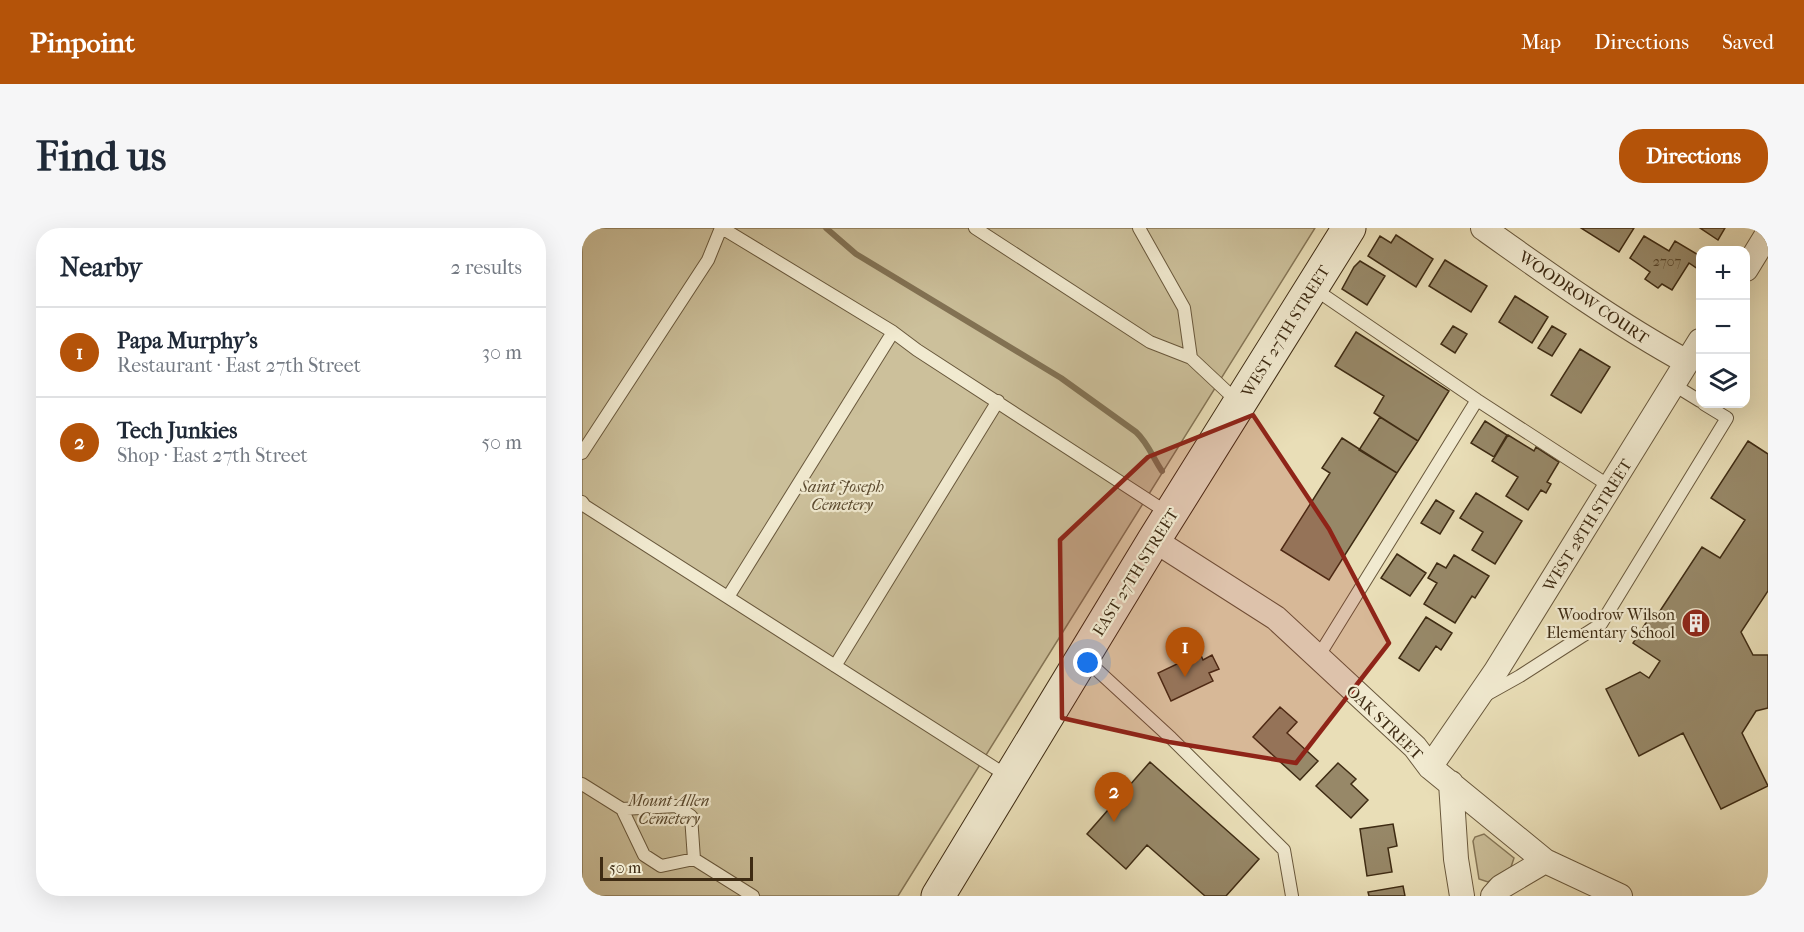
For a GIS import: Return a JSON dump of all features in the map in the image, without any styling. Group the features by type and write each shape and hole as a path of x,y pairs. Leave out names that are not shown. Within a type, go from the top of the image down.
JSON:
{"main road":[{"name":"WEST 27TH STREET","path":"1240,404 1349,228"},
{"name":"EAST 27TH STREET","path":"938,896 1162,527 1240,404"}],"street":[{"name":"WOODROW COURT","path":"1483,228 1582,297 1687,363"},
{"path":"1750,262 1768,233"},
{"name":"WEST 28TH STREET","path":"1430,767 1477,700 1696,349"},
{"name":"OAK STREET","path":"1162,527 1276,618 1414,747 1430,767 1545,861 1620,896"},
{"path":"1451,783 1456,859 1462,896"},
{"path":"1493,896 1501,887 1545,861"}],"lane":[{"path":"582,453 708,260 721,228 893,332 917,350 998,401 1162,527"},
{"path":"975,228 1150,342 1191,358 1240,404"},
{"path":"1139,228 1184,308 1191,358"},
{"path":"1312,288 1477,400 1611,487"},
{"path":"728,597 893,332"},
{"path":"1674,385 1696,398"},
{"path":"1318,657 1477,400"},
{"path":"835,666 998,401"},
{"path":"1477,700 1520,676 1601,624 1728,418 1712,408"},
{"path":"582,502 820,658 1010,778"},
{"path":"1083,657 1171,738 1284,850 1292,896"},
{"path":"582,784 622,809 644,855 661,866 694,859 753,896"},
{"path":"622,809 676,806 691,816 694,859"}],"highlighted area":[{"path":"1253,415 1329,529 1389,643 1296,763 1169,742 1062,718 1060,540 1148,457"}],"green space":[{"name":"Saint Joseph Cemetery","path":"582,228 1315,228 898,896 582,896"},
{"path":"1484,834 1514,858 1511,867 1488,882 1479,879 1473,841 1475,837"}],"building":[{"path":"1581,228 1634,228 1619,252"},
{"path":"1700,228 1725,228 1718,240"},
{"path":"1396,235 1433,259 1416,287 1368,256 1380,236 1391,243"},
{"path":"1644,236 1669,251 1675,241 1696,254 1696,268 1689,263 1672,290 1662,284 1658,288 1645,279 1650,272 1630,258"},
{"path":"1445,260 1487,286 1471,312 1429,286"},
{"path":"1360,261 1385,276 1367,305 1342,289 1354,267"},
{"path":"1515,296 1548,317 1532,343 1499,322"},
{"path":"1453,326 1467,334 1455,353 1441,344"},
{"path":"1552,326 1566,334 1552,356 1538,348"},
{"path":"1356,332 1449,391 1418,441 1374,413 1384,396 1335,366"},
{"path":"1580,349 1610,367 1581,413 1551,395"},
{"path":"1380,417 1418,441 1397,473 1359,450"},
{"path":"1485,421 1507,435 1494,457 1471,443"},
{"path":"1508,435 1534,451 1536,447 1559,462 1547,482 1551,484 1546,493 1541,490 1528,510 1506,496 1518,477 1492,461"},
{"path":"1342,438 1397,473 1329,580 1281,550 1330,473 1322,468"},
{"name":"Woodrow Wilson Elementary School","path":"1748,441 1768,454 1768,591 1741,632 1753,655 1768,655 1768,708 1756,711 1742,733 1768,786 1721,809 1683,733 1639,756 1606,689 1640,672 1649,678 1660,661 1633,643 1653,612 1658,614 1702,547 1720,558 1745,520 1711,498"},
{"path":"1476,493 1522,521 1495,564 1472,550 1483,532 1460,518"},
{"path":"1436,500 1454,511 1440,534 1421,523"},
{"path":"1397,554 1426,573 1410,596 1381,578"},
{"path":"1454,555 1489,576 1475,598 1472,596 1455,623 1424,604 1437,583 1428,578 1437,563 1446,568"},
{"path":"1426,617 1452,633 1441,650 1436,646 1419,671 1399,658"},
{"path":"1200,653 1203,660 1212,655 1219,669 1209,673 1213,681 1171,701 1158,673"},
{"path":"1280,707 1297,722 1287,733 1318,761 1300,780 1253,737"},
{"path":"1150,762 1259,859 1226,896 1205,896 1147,845 1126,869 1087,834"},
{"path":"1338,763 1356,779 1351,784 1368,800 1351,818 1316,786"},
{"path":"1393,824 1397,846 1388,848 1392,872 1367,876 1360,829"},
{"path":"1403,886 1405,896 1369,896 1368,892"}],"waterway":[{"path":"826,228 856,254 1061,378 1136,432 1162,471"}],"place":[{"name":"Woodrow Wilson Elementary School","path":"1696,623"},
{"name":"Papa Murphy's","path":"1185,677"},
{"name":"Tech Junkies","path":"1114,822"}],"park label":[{"name":"Mount Allen Cemetery","path":"669,809"}]}
